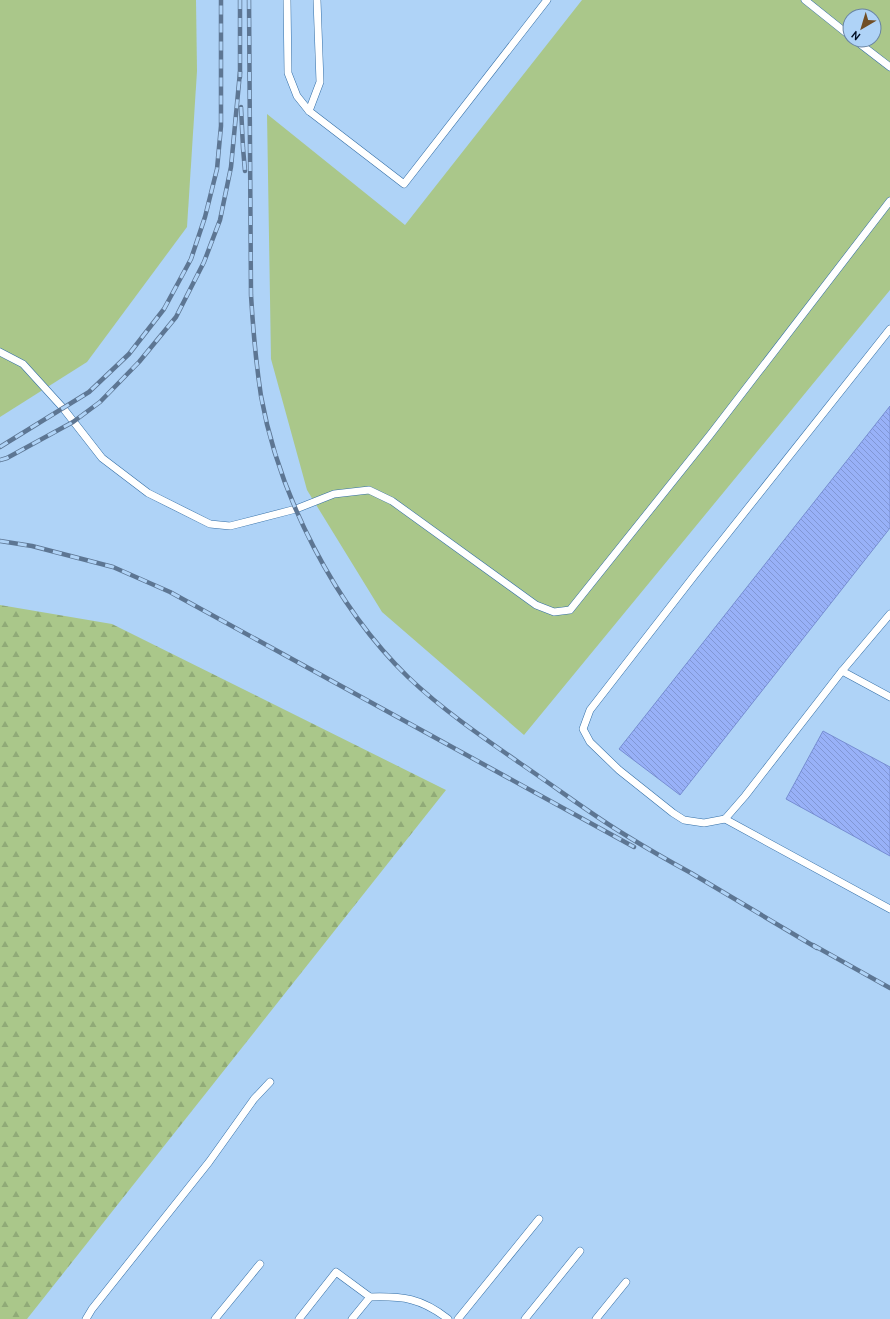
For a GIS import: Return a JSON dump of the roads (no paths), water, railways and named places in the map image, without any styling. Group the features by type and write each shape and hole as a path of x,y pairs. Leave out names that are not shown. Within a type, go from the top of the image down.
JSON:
{"lane":[{"path":"287,0 288,73 296,96 309,111 404,184 547,0"},
{"path":"309,111 320,82 317,0"},
{"path":"805,0 842,30"},
{"path":"865,48 890,67"},
{"path":"0,352 23,364 64,408 102,458 148,493 210,524 230,526 296,509 334,494 370,490 392,501 536,605 554,612 570,610 710,435 890,201"},
{"path":"890,329 590,710 583,729 590,742 619,770 684,820 704,823 725,819 745,796 842,671 890,614"},
{"path":"842,671 890,697"},
{"path":"725,819 890,909"},
{"path":"86,1319 92,1309 209,1162 254,1098 270,1082"},
{"path":"458,1319 539,1219"},
{"path":"525,1319 580,1251"},
{"path":"215,1319 260,1264"},
{"path":"299,1319 336,1272 370,1297 391,1296 414,1299 438,1311 448,1319"},
{"path":"596,1319 626,1282"},
{"path":"352,1319 370,1297"}],"railway":[{"path":"0,447 89,392 129,354 164,309 191,259 205,217 217,169 221,126 221,0"},
{"path":"240,0 240,77"},
{"path":"249,0 251,295 261,396 269,434 281,472 296,510 334,583 381,649 423,691 455,717 594,815 817,948"},
{"path":"0,460 7,458 73,422 100,402 139,362 176,317 204,262 220,220 231,167 240,72"},
{"path":"241,107 245,171"},
{"path":"0,541 32,546 113,567 170,592 634,847"},
{"path":"813,945 890,988"}]}
